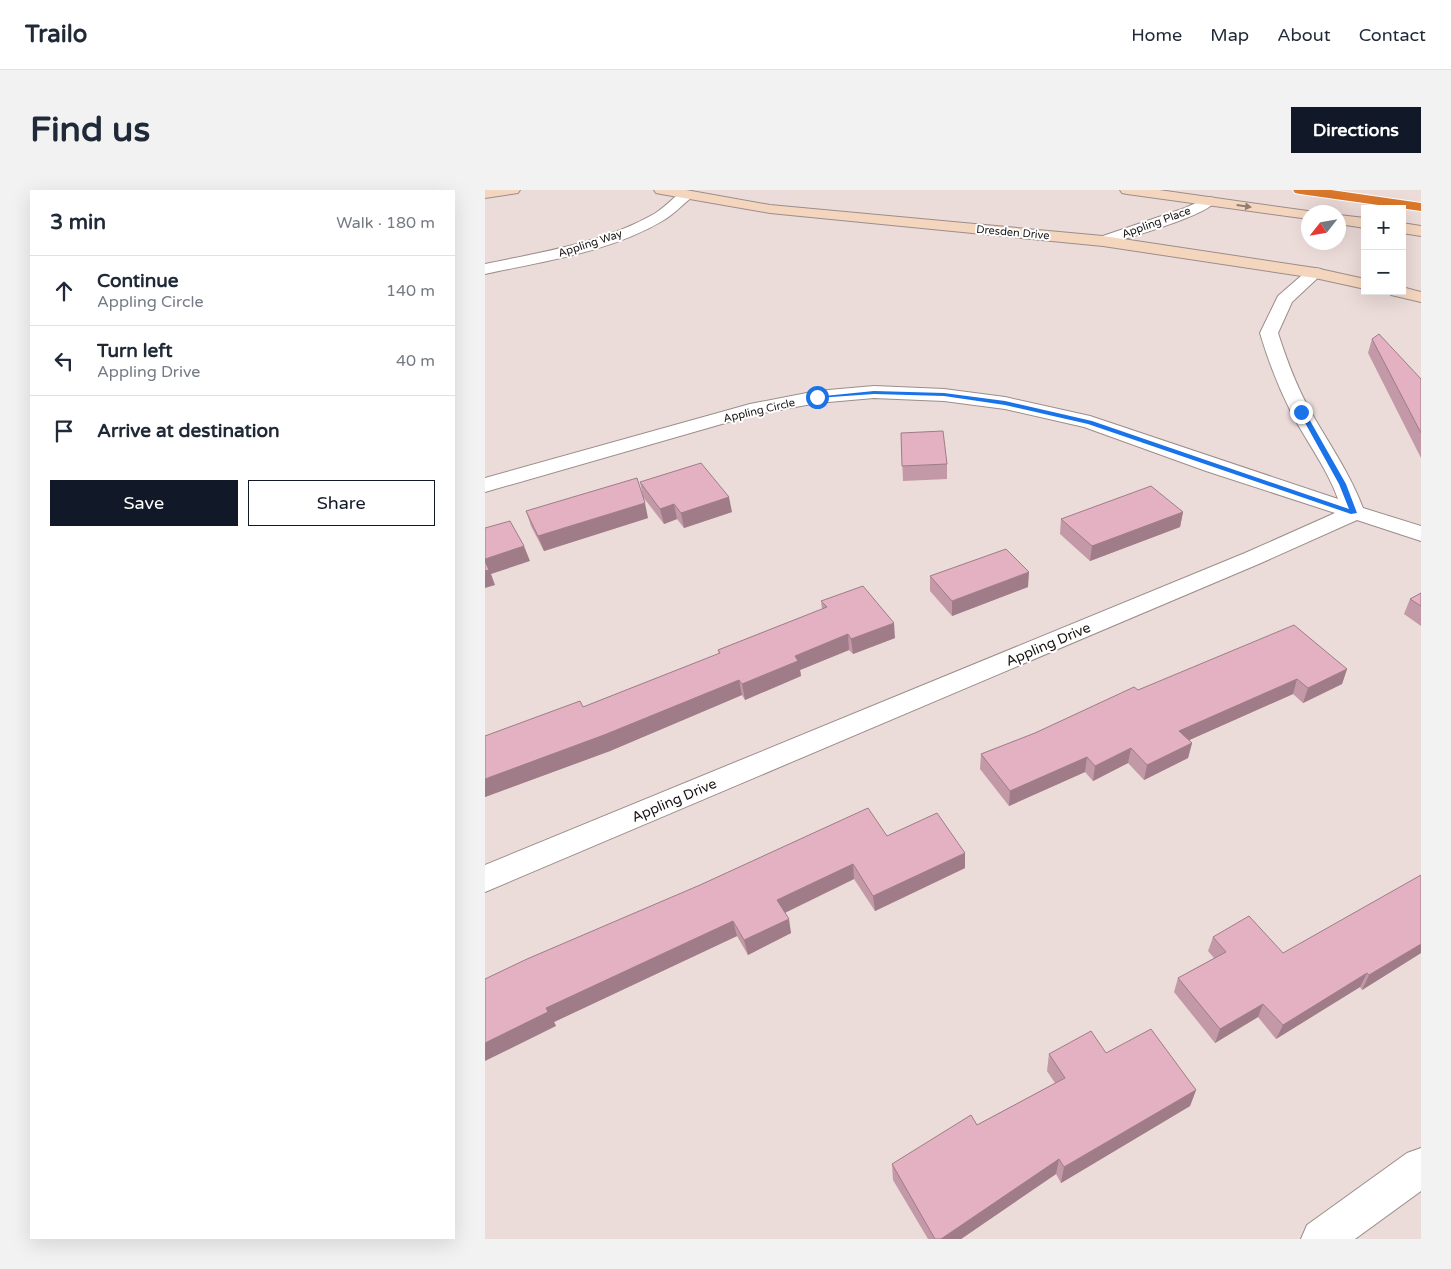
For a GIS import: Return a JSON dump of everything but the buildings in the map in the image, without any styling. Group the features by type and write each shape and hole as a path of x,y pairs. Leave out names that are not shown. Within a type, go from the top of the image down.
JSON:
{"highway":[{"path":"1299,190 1421,206"}],"street":[{"path":"485,194 513,190"},
{"name":"Dresden Drive","path":"661,190 770,209 1103,241 1315,273 1361,283"},
{"path":"1127,190 1301,214"},
{"name":"Appling Way","path":"485,269 557,254 602,242 658,218 686,195"},
{"name":"Appling Place","path":"1103,241 1189,211 1209,201"},
{"path":"1346,221 1361,223"},
{"path":"1406,229 1421,231"},
{"path":"1315,273 1283,300 1269,333 1279,366 1301,412 1343,484 1354,513"},
{"path":"1406,293 1421,297"},
{"name":"Appling Circle","path":"485,485 751,410 817,397 892,393 944,395 1005,403 1090,422 1354,513 1421,534"},
{"name":"Appling Drive","path":"485,880 1253,558 1354,513"},
{"path":"1321,1239 1421,1167"}],"route":[{"path":"817,397 874,392 944,395 1005,403 1090,422 1354,513 1343,484 1301,412"}]}
